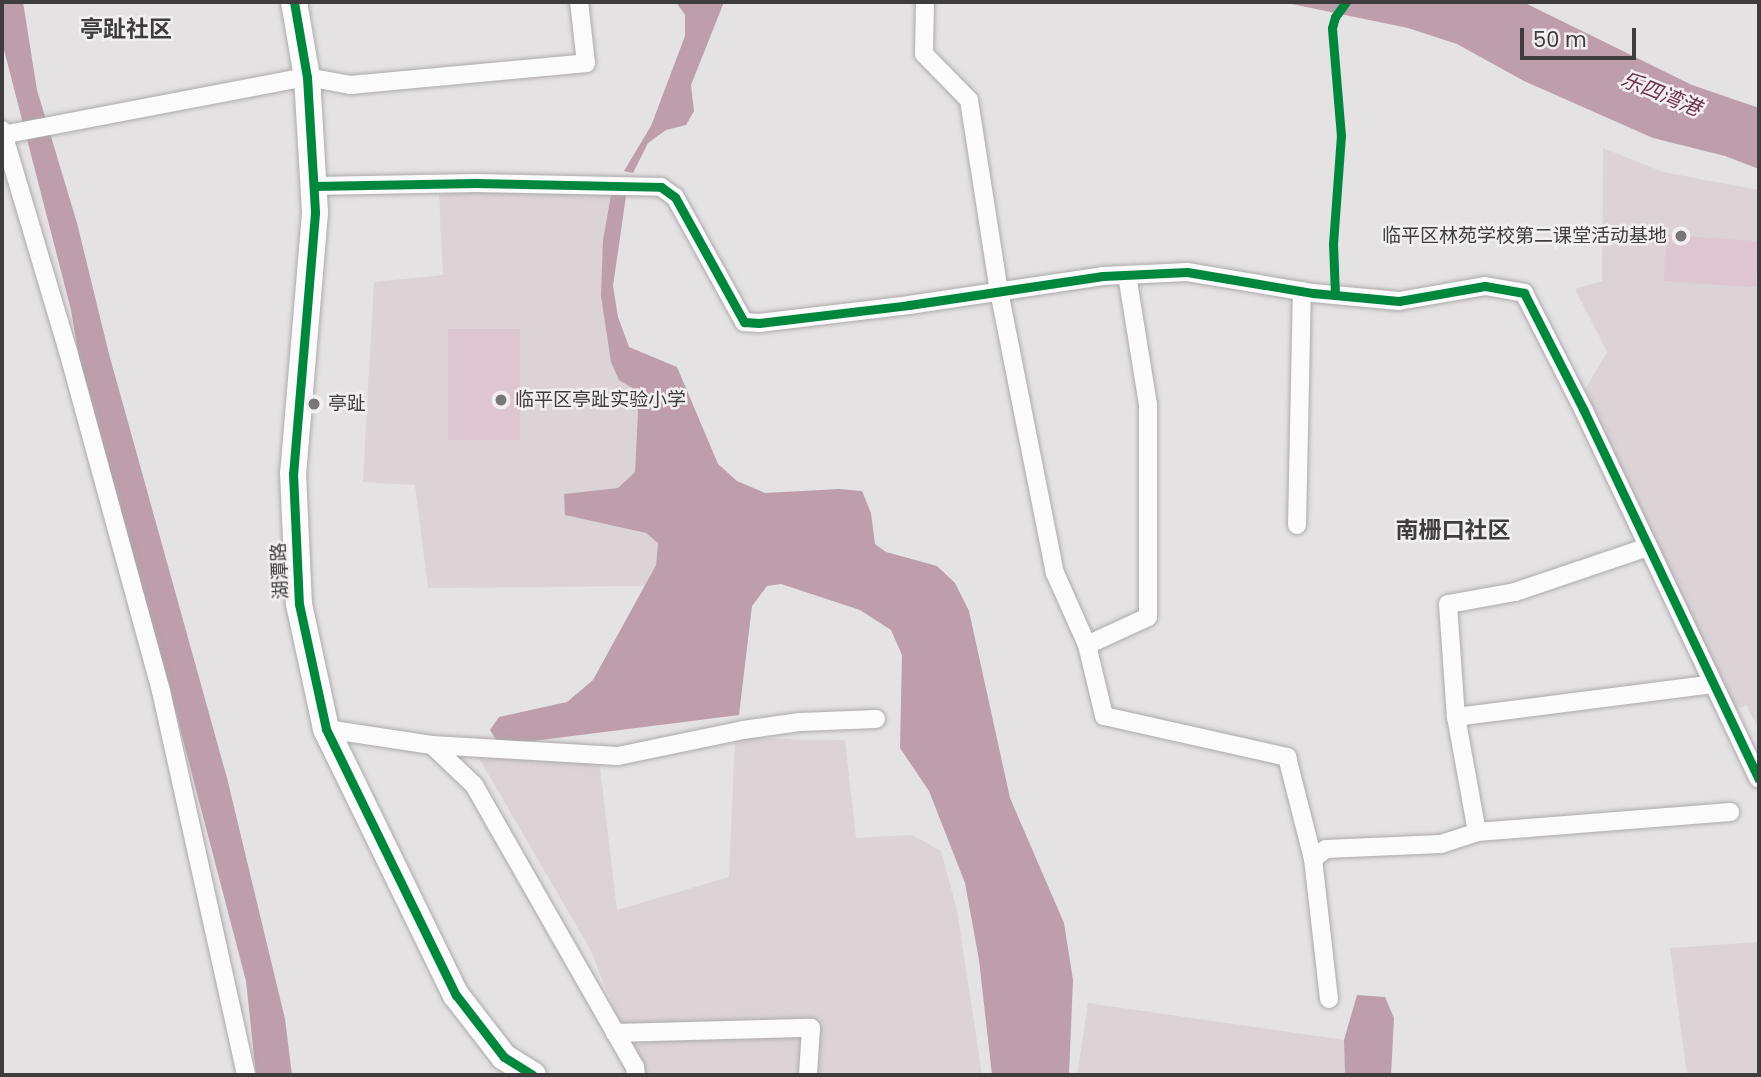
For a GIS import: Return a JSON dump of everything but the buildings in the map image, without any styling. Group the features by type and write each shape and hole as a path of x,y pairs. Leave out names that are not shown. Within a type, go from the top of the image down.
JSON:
{"street":[{"name":"湖潭路","path":"294,2 307,77 315,213 293,473 299,604 326,729 456,995 504,1057 533,1075"},
{"path":"246,1075 161,691 6,133 307,77 351,85 586,63 579,2"},
{"path":"925,2 924,54 969,100 999,292 1055,573 1087,645 1104,716 1287,757 1314,859 1329,999"},
{"path":"314,186 476,183 661,187 675,197 744,322 759,323 1127,275 1187,272 1302,291 1399,301 1485,286 1524,293 1759,779"},
{"path":"1087,645 1149,617 1148,405 1127,275"},
{"path":"1297,525 1302,291"},
{"path":"1477,832 1456,717 1448,604 1515,592 1648,547"},
{"path":"1456,717 1712,684"},
{"path":"326,729 432,745 618,756 789,723 876,719"},
{"path":"432,745 474,785 635,1067 636,1075"},
{"path":"1314,859 1326,849 1441,844 1477,832 1730,812"},
{"path":"615,1032 811,1028 808,1075"}],"shaded area":[{"path":"1603,148 1663,172 1759,190 1759,729 1746,705 1736,710 1579,400 1607,352 1575,289 1602,281"},
{"name":"临平区亭趾实验小学","path":"612,189 603,240 619,380 632,388 638,412 635,472 618,488 565,494 565,515 646,533 658,543 656,565 644,586 428,588 415,485 363,482 374,282 443,275 439,194"},
{"path":"1667,235 1759,241 1756,287 1664,281"},
{"path":"448,329 520,329 520,440 448,440"},
{"path":"735,738 845,740 856,838 912,835 941,851 957,910 982,1075 641,1075 590,949 473,748 599,759 617,910 729,877"},
{"path":"1759,942 1759,1075 1687,1075 1670,948"},
{"path":"1088,1003 1344,1040 1345,1075 1077,1075"}],"water":[{"path":"2,2 23,2 37,90 77,223 109,354 227,778 285,1019 292,1075 256,1075 246,981 164,667 88,414 71,310 2,42"},
{"path":"676,2 724,2 691,85 694,111 686,125 666,130 648,143 633,173 624,171 651,126 685,36 685,15"},
{"name":"乐四湾港","path":"1282,2 1523,2 1692,85 1759,108 1759,169 1725,156 1653,138 1524,81 1457,44 1408,28"},
{"path":"612,189 627,189 613,286 618,317 629,347 677,367 718,464 737,481 765,493 839,489 862,491 871,513 875,544 886,552 937,566 955,583 969,611 1010,798 1064,923 1073,980 1069,1075 992,1075 979,960 965,883 929,791 900,748 902,655 891,630 860,610 781,584 767,586 752,606 739,715 517,743 498,743 490,730 499,717 567,702 593,680 656,565 658,543 646,533 565,515 564,494 618,488 635,472 638,412 632,388 619,380 611,362 601,296 603,240"},
{"path":"1357,995 1385,997 1394,1018 1391,1075 1345,1075 1344,1040"}],"cycle path":[{"path":"294,2 307,77 315,213 293,473 299,604 326,729 456,995 504,1057 533,1075"},
{"path":"1335,295 1333,244 1341,136 1332,28 1335,17 1346,2"},
{"path":"314,186 476,183 661,187 675,197 744,322 759,323 909,305 1103,276 1187,272 1313,293 1399,301 1485,286 1524,293 1584,411 1759,779"}],"place":[{"name":"临平区林苑学校第二课堂活动基地","path":"1681,236"},
{"name":"临平区亭趾实验小学","path":"501,400"},
{"name":"亭趾","path":"314,404"}],"district":[{"name":"亭趾社区","path":"126,29"},
{"name":"南栅口社区","path":"1453,530"}]}
